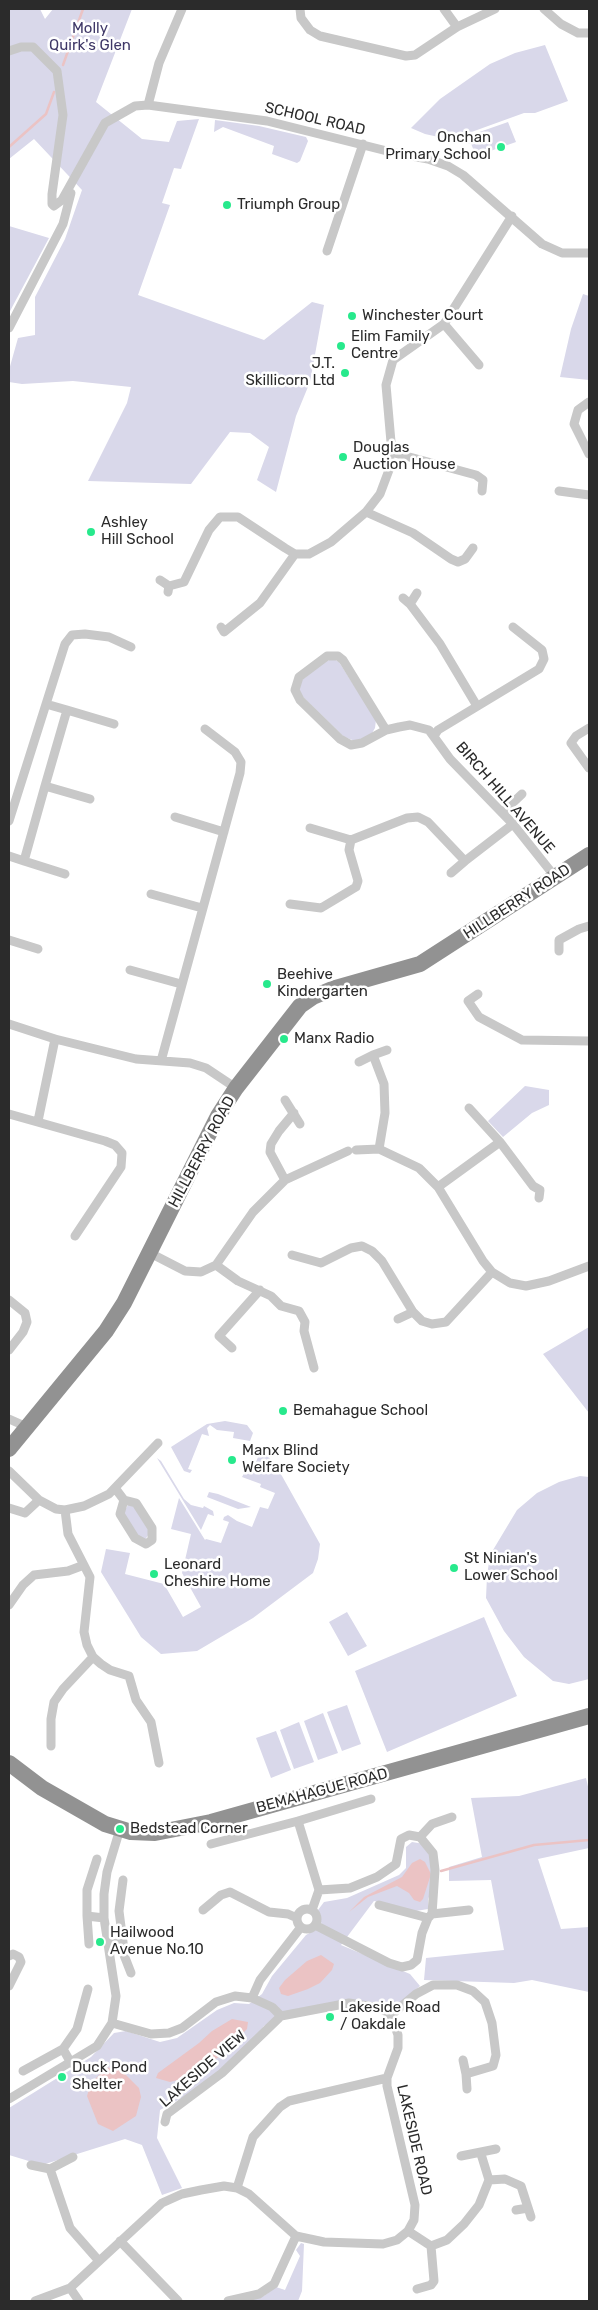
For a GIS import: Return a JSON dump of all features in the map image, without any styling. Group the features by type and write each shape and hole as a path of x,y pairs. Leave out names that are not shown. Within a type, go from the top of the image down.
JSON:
{"highway":[{"name":"HILLBERRY ROAD","path":"9,1450 106,1331 124,1303 203,1145 236,1088 289,1018 313,997 332,989 420,964 589,855"},
{"name":"BEMAHAGUE ROAD","path":"9,1763 42,1788 95,1819 120,1829 144,1833 184,1829 589,1716"}],"street":[{"path":"148,105 160,63 182,9"},
{"path":"300,9 301,18 310,30 320,36 406,56 415,54 457,27 495,9"},
{"path":"444,9 457,27"},
{"path":"544,9 561,24 578,33 589,33"},
{"path":"9,51 22,47 33,47 57,71 63,115 52,204 58,205 73,183"},
{"name":"SCHOOL ROAD","path":"73,183 105,124 135,106 148,105 267,120 395,153 428,159 448,166 463,175 542,244 553,250 571,254 589,253"},
{"path":"327,251 363,144"},
{"path":"9,328 63,224 73,183"},
{"path":"160,580 169,589 184,582 209,530 220,516 238,516 295,554 309,554 320,550 363,515 380,494 389,470 390,452 386,385 393,360 444,324 512,216"},
{"path":"444,324 479,365"},
{"path":"589,402 578,410 574,424 589,454"},
{"path":"390,452 476,475 483,480 482,491"},
{"path":"559,491 589,495"},
{"path":"363,515 413,534 458,562 465,559 473,548"},
{"path":"221,627 224,632 260,602 295,554"},
{"path":"417,593 406,601 440,644 477,706"},
{"name":"BIRCH HILL AVENUE","path":"434,736 438,730 539,669 544,659 542,650 513,627"},
{"path":"9,821 65,644 72,635 110,637 131,647"},
{"name":"BIRCH HILL AVENUE","path":"386,730 343,660 338,656 327,656 299,677 295,685 296,695 340,739 351,745 362,743 386,730 410,725 429,730 450,759 513,824 556,878"},
{"path":"46,704 114,724"},
{"path":"24,860 67,710"},
{"path":"161,1061 240,773 241,762 235,752 205,728"},
{"path":"589,728 576,736 572,744 589,768"},
{"path":"45,786 90,799"},
{"path":"502,813 522,794"},
{"path":"175,817 224,832"},
{"path":"310,828 351,840 407,818 418,817 428,822 466,861"},
{"path":"451,873 513,824"},
{"path":"290,904 321,908 356,886 358,881 348,850 351,840"},
{"path":"9,856 66,874"},
{"path":"151,894 202,908"},
{"path":"559,951 559,940 579,929 589,926"},
{"path":"9,940 38,949"},
{"path":"130,970 181,984"},
{"path":"478,994 468,1001 479,1017 522,1040 589,1041"},
{"path":"9,1024 136,1059 190,1063 206,1068 236,1088"},
{"path":"38,1122 55,1038"},
{"path":"358,1062 387,1050"},
{"path":"373,1055 384,1084 386,1113 379,1149"},
{"path":"285,1100 300,1124"},
{"path":"469,1108 500,1142 533,1186 540,1190 539,1198"},
{"path":"285,1180 270,1152 271,1144 279,1130 294,1113"},
{"path":"9,1114 115,1145 122,1153 122,1167 75,1236"},
{"path":"438,1187 500,1142"},
{"path":"150,1253 186,1271 201,1272 216,1265 253,1212 285,1180 352,1150 379,1149 419,1168 438,1187 492,1272 510,1283 526,1286 549,1281 589,1266"},
{"path":"292,1256 321,1264 352,1248 362,1246 372,1251 382,1260 413,1312 422,1321 432,1324 446,1322 492,1272"},
{"path":"216,1265 238,1280 271,1296 281,1306 299,1311 305,1322 304,1331 314,1368"},
{"path":"232,1348 219,1336 260,1290"},
{"path":"9,1300 25,1313 27,1322 23,1332 9,1350"},
{"path":"398,1319 413,1312"},
{"path":"9,1419 27,1427"},
{"path":"9,1471 39,1500 56,1509 65,1510 84,1506 101,1498 115,1488 158,1443"},
{"path":"115,1488 124,1500 136,1503 152,1528 152,1540 146,1544 135,1538 120,1514 124,1500"},
{"path":"9,1508 25,1514 39,1500"},
{"path":"65,1510 68,1534 90,1577 85,1639 93,1658 110,1670 131,1674 136,1700 151,1722 159,1763"},
{"path":"9,1605 23,1584 34,1575 63,1573 84,1564"},
{"path":"51,1746 51,1719 54,1702 63,1689 93,1658"},
{"path":"215,1841 298,1821 366,1798"},
{"path":"420,1837 432,1824 452,1817"},
{"path":"298,1821 319,1890 312,1910"},
{"path":"9,2099 97,2046 112,2023 116,1996 104,1918 107,1872 120,1829"},
{"path":"315,1925 389,1964 402,1968 411,1965 417,1960 430,1916 435,1870 433,1853 420,1837 409,1835 403,1837 400,1842 396,1864 377,1877 350,1888 319,1890"},
{"path":"89,1944 87,1890 97,1859"},
{"path":"123,1880 119,1910 124,1955 131,1973"},
{"path":"203,1910 221,1895 230,1892 269,1912 288,1914 297,1918 301,1927"},
{"path":"378,1905 430,1916 469,1910"},
{"path":"297,1918 302,1910 312,1910"},
{"path":"301,1927 310,1929 315,1925 317,1917 312,1910"},
{"path":"87,1916 104,1918"},
{"path":"252,1998 260,1980 301,1927"},
{"path":"108,1945 124,1942"},
{"path":"9,1956 13,1954 19,1957 21,1962 9,1986"},
{"path":"112,2023 157,2035 182,2028 205,2009 227,1997 252,1998 272,2007 281,2016 349,2003 380,2008 391,2015 416,1994 433,1985 457,1985 473,1991 485,2002 492,2023 496,2055 493,2066 466,2074"},
{"path":"23,2071 63,2049 77,2029 88,1989"},
{"name":"LAKESIDE ROAD","path":"391,2015 398,2035 398,2048 387,2078 387,2086 415,2205 414,2220 408,2231"},
{"name":"LAKESIDE VIEW","path":"165,2122 167,2114 222,2074 281,2016"},
{"path":"63,2049 71,2063"},
{"path":"463,2060 467,2089"},
{"path":"237,2188 253,2137 280,2106 289,2101 387,2078"},
{"path":"461,2156 480,2154 496,2149"},
{"path":"431,2246 447,2240 464,2224 479,2205 489,2180 480,2154"},
{"path":"31,2165 50,2169 73,2158"},
{"path":"50,2169 70,2228 99,2261"},
{"path":"489,2180 505,2179 520,2186 529,2212 516,2210"},
{"path":"35,2301 70,2288 162,2203 182,2194 211,2188 237,2188 249,2194 296,2236 324,2242 383,2244 397,2240 408,2231 431,2246"},
{"path":"228,2301 259,2294 274,2284 296,2236"},
{"path":"120,2241 178,2301"},
{"path":"417,2289 431,2285 434,2281 431,2246"},
{"path":"70,2288 79,2301"}],"green space":[{"name":"Molly Quirk's Glen","path":"9,9 40,9 45,19 53,9 132,9 96,102 142,139 169,142 177,121 199,119 181,169 174,168 162,203 170,205 138,295 264,340 312,302 324,305 310,382 296,416 276,492 257,480 269,447 250,433 230,432 191,484 88,481 127,403 131,387 73,381 22,384 9,382 9,370 18,338 35,335 35,297 65,239 82,190 34,139 9,159"},
{"path":"545,45 568,101 535,113 524,113 466,134 470,144 425,134 411,128 440,99 490,64 515,53"},
{"path":"215,120 259,126 306,137 308,141 300,161 297,163 272,154 274,146 223,127 214,132"},
{"path":"508,122 516,142 476,156 468,136"},
{"path":"9,226 49,238 9,313"},
{"path":"583,294 589,296 589,380 560,377 571,329"},
{"path":"334,659 339,662 376,720 375,728 371,735 362,739 355,741 344,737 299,693 298,686 302,680 325,661"},
{"path":"525,1086 549,1090 549,1105 532,1113 503,1137 488,1121"},
{"path":"589,1327 589,1413 543,1354"},
{"path":"225,1421 247,1425 253,1433 250,1441 233,1438 234,1432 217,1430 210,1425 207,1428 209,1436 202,1434 188,1469 192,1470 190,1473 184,1471 171,1447 207,1424"},
{"path":"262,1447 282,1476 320,1544 318,1559 313,1573 253,1618 197,1651 161,1654 141,1637 101,1572 106,1549 130,1553 125,1574 164,1584 183,1617 201,1607 182,1573 191,1534 171,1529 179,1498 205,1540 221,1543 229,1522 223,1520 228,1515 252,1527 260,1507 268,1509 275,1493 260,1487 261,1484 242,1477 248,1466 254,1467"},
{"path":"157,1458 161,1461 184,1499 191,1505 203,1508 204,1506 213,1511 214,1516 208,1514 201,1530"},
{"path":"580,1476 589,1477 589,1679 569,1684 553,1681 524,1657 504,1631 486,1598 487,1576 490,1555 517,1510 537,1493 559,1482"},
{"path":"209,1492 251,1507 238,1509 207,1497"},
{"path":"128,1505 133,1505 150,1532 145,1540 139,1539 123,1513"},
{"path":"347,1612 367,1646 348,1656 329,1622"},
{"path":"484,1617 517,1696 387,1752 355,1671"},
{"path":"347,1705 361,1744 342,1751 327,1712"},
{"path":"323,1713 338,1753 318,1760 304,1721"},
{"path":"299,1722 314,1762 294,1769 280,1730"},
{"path":"276,1731 291,1770 271,1778 256,1738"},
{"path":"586,1778 589,1791 589,1848 538,1859 561,1929 589,1927 589,1992 532,1980 514,1983 424,1980 426,1958 504,1950 491,1880 449,1881 449,1867 482,1857 471,1798 519,1796"},
{"path":"412,1842 424,1844 430,1854 433,1888 428,1899 428,1909 416,1911 374,1901 341,1945 410,1974 420,1986 396,2007 366,2001 292,2011 264,2026 249,2045 220,2072 189,2094 160,2110 157,2138 182,2188 162,2195 142,2145 125,2139 42,2165 9,2155 9,2108 91,2057 114,2033 126,2031 160,2042 177,2038 217,2010 234,2003 249,2004 262,1994 272,1976 306,1935 322,1926 318,1910 324,1902 347,1898 399,1875 406,1868 406,1847"},
{"path":"301,2243 304,2244 302,2291 298,2301 245,2301 264,2296 276,2287 285,2290 300,2256 296,2250"}],"shaded area":[{"path":"420,1859 425,1862 431,1874 423,1899 420,1902 414,1900 409,1893 397,1886 368,1897 349,1912 364,1897 402,1877 412,1863"},
{"path":"321,1955 334,1964 332,1970 320,1983 288,1996 281,1994 279,1988 285,1980 307,1961"},
{"path":"232,2019 248,2022 247,2029 222,2055 182,2079 170,2082 156,2078 158,2073 212,2031"},
{"path":"114,2067 122,2071 139,2088 141,2097 136,2116 113,2131 98,2124 87,2096 91,2083 106,2068"}],"waterway":[{"path":"63,65 83,9"},
{"path":"9,147 46,114 54,92"},
{"path":"441,1871 534,1845 589,1840"}],"place":[{"name":"Onchan Primary School","path":"501,147"},
{"name":"Triumph Group","path":"227,205"},
{"name":"Winchester Court","path":"352,316"},
{"name":"Elim Family Centre","path":"341,346"},
{"name":"J.T. Skillicorn Ltd","path":"345,373"},
{"name":"Douglas Auction House","path":"343,457"},
{"name":"Ashley Hill School","path":"91,532"},
{"name":"Beehive Kindergarten","path":"267,984"},
{"name":"Manx Radio","path":"284,1039"},
{"name":"Bemahague School","path":"283,1411"},
{"name":"Manx Blind Welfare Society","path":"232,1460"},
{"name":"St Ninian's Lower School","path":"454,1568"},
{"name":"Leonard Cheshire Home","path":"154,1574"},
{"name":"Bedstead Corner","path":"120,1829"},
{"name":"Hailwood Avenue No.10","path":"100,1942"},
{"name":"Lakeside Road / Oakdale","path":"330,2017"},
{"name":"Duck Pond Shelter","path":"62,2077"}]}
